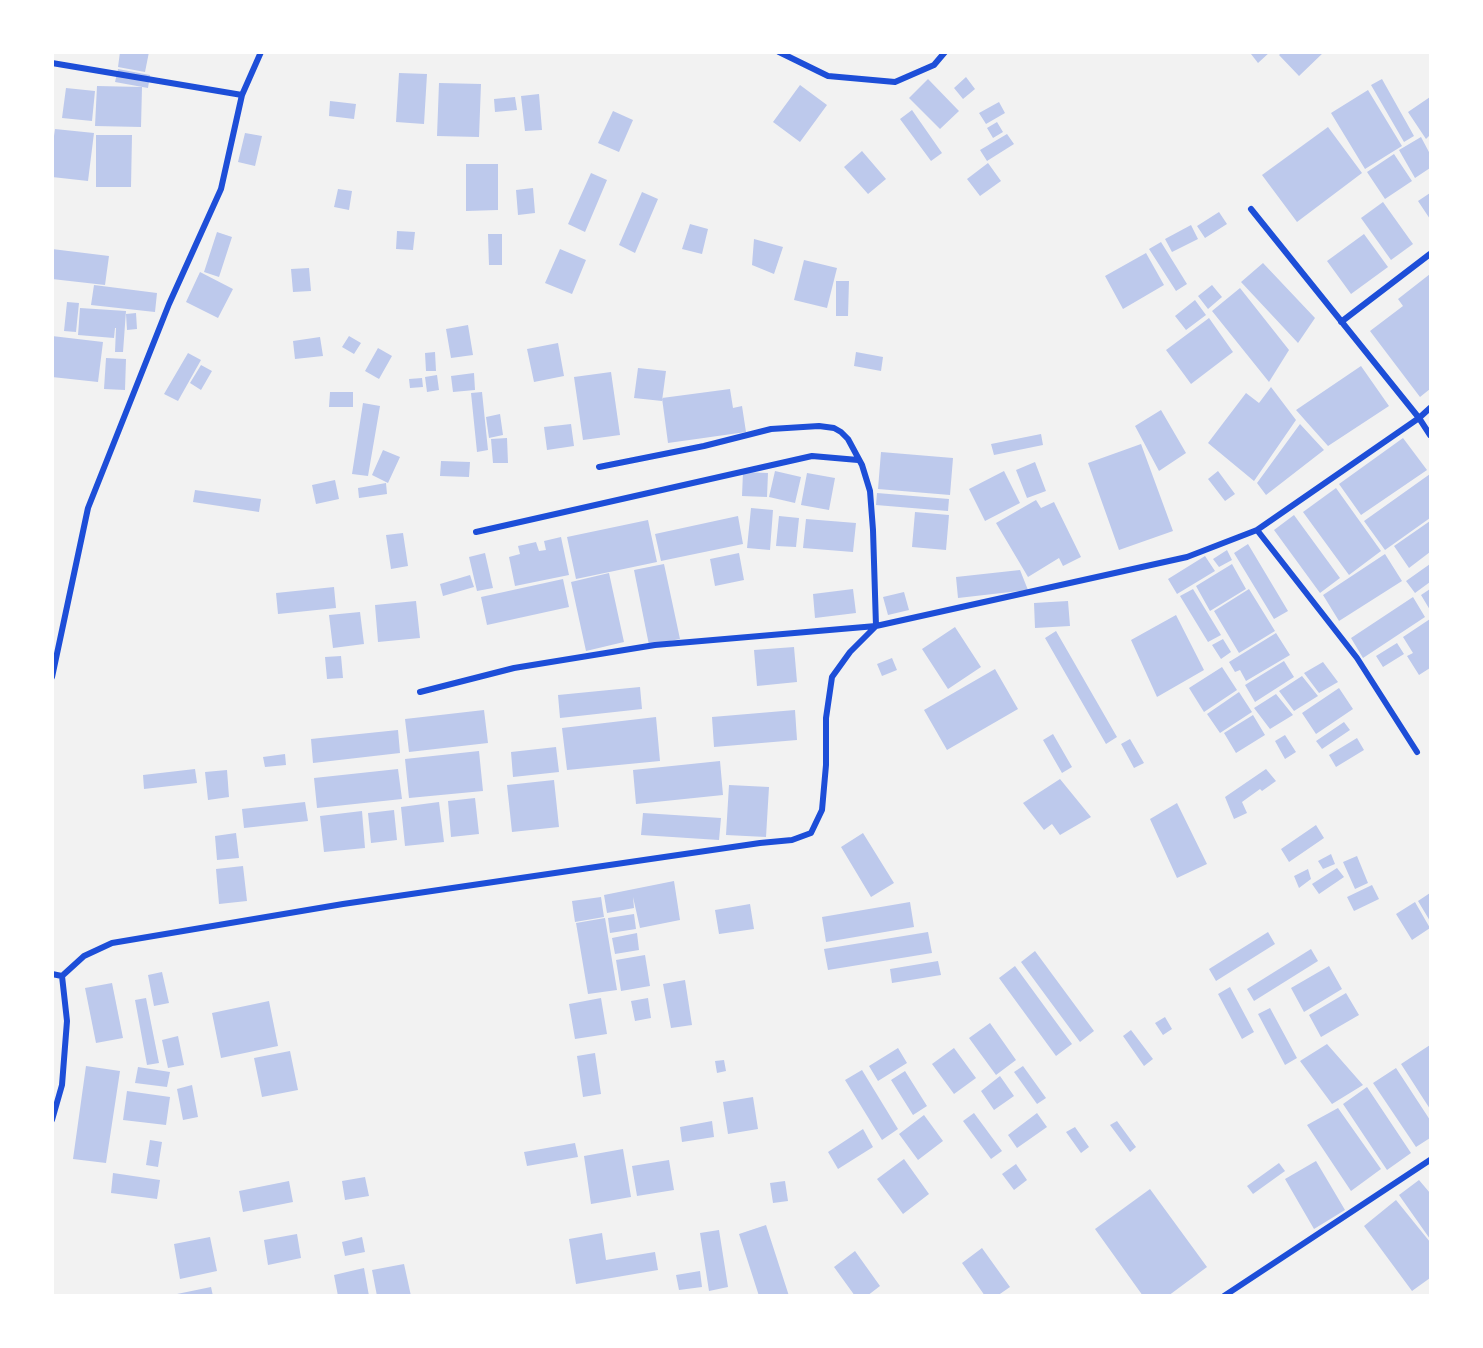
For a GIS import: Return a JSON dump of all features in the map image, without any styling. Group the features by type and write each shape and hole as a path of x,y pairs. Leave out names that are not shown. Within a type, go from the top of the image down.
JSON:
{"street":[{"path":"52,677 88,508 169,304 220,189 242,95 261,52"},
{"path":"779,52 828,76 895,82 933,65 945,52"},
{"path":"52,63 242,95"},
{"path":"1251,209 1431,435"},
{"path":"1341,322 1431,254"},
{"path":"420,692 514,668 655,645 876,626 1187,557 1257,530 1431,408"},
{"path":"62,976 84,956 112,943 343,904 792,840 811,833 822,810 826,717 832,677 850,652 876,626 870,491 848,438 834,428 819,426 771,429 704,446 599,467"},
{"path":"476,532 812,456 858,460"},
{"path":"1257,530 1357,658 1417,752"},
{"path":"52,974 62,976"},
{"path":"52,1120 62,1085 66,1022 62,976"},
{"path":"1224,1296 1431,1160"}],"building":[{"path":"120,52 149,52 145,72 118,67"},
{"path":"1270,52 1258,63 1251,54"},
{"path":"1282,52 1324,52 1299,76 1279,55"},
{"path":"118,69 150,75 148,88 115,82"},
{"path":"399,73 427,74 424,124 396,122"},
{"path":"966,77 975,89 963,99 954,88"},
{"path":"928,79 959,111 940,129 909,98"},
{"path":"1382,79 1414,136 1404,142 1371,85"},
{"path":"439,83 481,84 479,137 437,136"},
{"path":"800,85 827,105 800,142 773,122"},
{"path":"97,86 142,87 141,127 95,126"},
{"path":"66,88 95,91 92,121 62,118"},
{"path":"1368,90 1402,146 1365,169 1331,113"},
{"path":"539,94 542,130 525,131 521,96"},
{"path":"515,97 517,110 495,112 494,99"},
{"path":"1430,97 1430,135 1426,139 1408,112"},
{"path":"330,101 356,104 354,119 329,116"},
{"path":"999,102 1005,113 986,124 979,113"},
{"path":"912,110 942,153 931,161 900,119"},
{"path":"613,111 633,120 619,152 598,143"},
{"path":"997,122 1003,132 993,138 987,128"},
{"path":"1328,127 1362,173 1297,222 1262,175"},
{"path":"55,129 94,133 88,181 52,177"},
{"path":"245,133 262,136 255,166 238,162"},
{"path":"1007,134 1014,144 987,161 980,150"},
{"path":"96,135 132,135 131,187 96,187"},
{"path":"1421,137 1430,154 1430,168 1415,178 1399,150"},
{"path":"862,151 886,179 868,194 844,167"},
{"path":"1394,154 1412,181 1385,199 1367,172"},
{"path":"988,163 1001,181 980,196 967,179"},
{"path":"466,164 498,164 498,210 466,211"},
{"path":"591,173 607,180 585,232 568,224"},
{"path":"533,188 535,213 518,215 516,190"},
{"path":"338,189 352,191 349,210 334,207"},
{"path":"642,192 658,199 635,253 619,245"},
{"path":"1430,193 1430,219 1418,201"},
{"path":"1383,202 1413,244 1391,260 1361,218"},
{"path":"1219,212 1227,224 1205,238 1197,226"},
{"path":"690,224 708,229 702,254 682,249"},
{"path":"1191,225 1198,239 1172,252 1165,239"},
{"path":"397,231 415,232 413,250 396,249"},
{"path":"217,232 232,237 219,277 204,272"},
{"path":"488,234 502,234 502,265 489,265"},
{"path":"1364,234 1388,267 1351,294 1327,261"},
{"path":"754,239 783,247 774,274 752,265"},
{"path":"1161,242 1187,284 1176,291 1149,249"},
{"path":"52,249 109,256 105,285 52,279"},
{"path":"560,249 586,260 572,294 545,283"},
{"path":"1146,253 1164,285 1123,309 1105,276"},
{"path":"804,260 837,268 827,308 794,300"},
{"path":"1263,263 1315,318 1298,343 1241,282"},
{"path":"309,268 311,291 293,292 291,269"},
{"path":"200,272 233,289 218,318 186,302"},
{"path":"1430,274 1430,389 1420,397 1370,331 1403,306 1398,299"},
{"path":"836,281 849,281 848,316 836,316"},
{"path":"94,285 157,293 155,312 91,305"},
{"path":"1212,285 1222,297 1208,309 1198,296"},
{"path":"1240,288 1289,350 1269,382 1212,311"},
{"path":"1195,300 1206,315 1186,330 1175,316"},
{"path":"67,302 79,303 76,332 64,331"},
{"path":"80,308 126,311 123,352 115,352 116,328 114,338 78,335"},
{"path":"136,313 137,329 127,330 126,314"},
{"path":"1209,318 1233,352 1191,384 1166,350"},
{"path":"468,325 473,355 451,358 446,329"},
{"path":"52,336 103,342 98,382 52,377"},
{"path":"349,336 361,343 354,354 342,347"},
{"path":"320,337 323,356 295,359 293,341"},
{"path":"558,343 564,376 534,382 527,349"},
{"path":"378,348 392,356 379,379 365,371"},
{"path":"435,352 436,371 426,371 425,353"},
{"path":"856,352 883,357 881,371 854,366"},
{"path":"188,353 201,360 178,401 164,394"},
{"path":"106,358 126,359 125,390 104,389"},
{"path":"201,365 212,371 201,390 190,383"},
{"path":"1361,366 1389,406 1328,446 1296,410"},
{"path":"638,368 666,371 662,401 634,398"},
{"path":"611,372 620,435 583,440 574,377"},
{"path":"474,373 475,390 453,392 451,376"},
{"path":"437,375 439,390 427,392 425,377"},
{"path":"422,378 423,387 410,388 409,379"},
{"path":"1271,387 1296,420 1254,481 1208,443 1246,393 1259,403"},
{"path":"730,389 733,408 742,406 746,432 668,443 662,398"},
{"path":"330,392 353,392 353,407 329,407"},
{"path":"482,392 488,450 477,452 471,393"},
{"path":"363,403 380,406 368,476 352,474"},
{"path":"1161,410 1186,453 1159,471 1135,426"},
{"path":"500,414 503,435 489,438 486,417"},
{"path":"571,424 574,446 547,450 544,427"},
{"path":"1300,424 1324,450 1266,495 1257,483"},
{"path":"1041,434 1043,445 994,455 991,444"},
{"path":"507,438 508,463 493,463 491,439"},
{"path":"1403,438 1427,470 1361,515 1339,484"},
{"path":"1141,444 1173,531 1119,550 1088,463"},
{"path":"383,450 400,457 388,483 372,475"},
{"path":"881,452 953,458 950,495 878,489"},
{"path":"441,461 470,462 469,477 440,476"},
{"path":"1035,462 1046,491 1027,498 1016,470"},
{"path":"775,471 801,477 795,503 769,497"},
{"path":"1004,471 1020,503 985,521 969,489"},
{"path":"1218,471 1235,494 1225,501 1208,479"},
{"path":"743,472 768,473 767,497 742,496"},
{"path":"807,473 835,478 829,510 801,505"},
{"path":"1430,474 1430,518 1385,550 1364,521"},
{"path":"335,480 339,499 316,504 312,485"},
{"path":"386,483 387,494 359,498 358,488"},
{"path":"1336,488 1381,551 1349,575 1303,512"},
{"path":"195,490 261,499 259,512 193,502"},
{"path":"877,493 949,499 948,511 876,505"},
{"path":"1036,500 1041,508 1054,502 1081,557 1063,566 1059,558 1028,577 996,523"},
{"path":"751,508 773,510 770,550 747,548"},
{"path":"915,512 949,515 946,550 912,547"},
{"path":"1294,515 1340,578 1320,593 1274,530"},
{"path":"738,516 743,544 661,561 655,534"},
{"path":"779,516 799,518 796,547 776,546"},
{"path":"806,519 856,523 853,552 803,548"},
{"path":"648,520 657,562 576,579 567,537"},
{"path":"1430,521 1430,552 1409,568 1394,546"},
{"path":"403,533 408,566 391,569 386,535"},
{"path":"561,537 569,575 515,586 509,557 520,554 518,546 536,542 539,551 546,550 544,541"},
{"path":"1248,544 1288,611 1274,619 1234,553"},
{"path":"1227,550 1232,560 1219,567 1213,559"},
{"path":"485,553 493,588 477,591 469,557"},
{"path":"739,553 744,580 715,586 710,559"},
{"path":"1385,554 1402,581 1339,621 1323,595"},
{"path":"1205,556 1215,571 1177,594 1168,579"},
{"path":"664,564 680,639 649,645 634,570"},
{"path":"1232,564 1246,589 1210,611 1196,586"},
{"path":"1430,564 1430,582 1415,593 1406,581"},
{"path":"1020,570 1028,590 958,598 956,577"},
{"path":"609,573 624,642 586,651 571,582"},
{"path":"470,575 474,587 443,596 440,584"},
{"path":"563,579 569,607 487,625 481,597"},
{"path":"334,587 336,608 278,614 276,593"},
{"path":"853,589 856,613 815,618 813,594"},
{"path":"1193,589 1221,635 1208,642 1180,596"},
{"path":"1249,589 1275,631 1239,653 1214,611"},
{"path":"1430,589 1430,610 1421,595"},
{"path":"904,592 909,610 888,615 883,597"},
{"path":"1413,597 1425,617 1363,658 1351,638"},
{"path":"416,601 420,638 378,642 375,605"},
{"path":"1068,601 1070,626 1035,628 1034,603"},
{"path":"360,612 364,644 333,648 329,615"},
{"path":"1176,615 1204,670 1157,697 1131,640"},
{"path":"1430,619 1430,668 1419,675 1407,656 1413,653 1403,637"},
{"path":"955,627 981,667 948,689 922,649"},
{"path":"1056,631 1117,737 1106,744 1045,638"},
{"path":"1276,633 1290,655 1246,681 1240,670 1235,672 1229,662"},
{"path":"1223,639 1231,652 1221,659 1212,645"},
{"path":"1397,643 1404,654 1383,667 1376,656"},
{"path":"794,647 797,682 757,686 754,650"},
{"path":"341,656 343,678 327,679 325,657"},
{"path":"892,658 897,670 882,676 877,664"},
{"path":"1284,661 1294,677 1255,702 1245,685"},
{"path":"1323,662 1338,682 1319,693 1304,673"},
{"path":"1222,667 1237,690 1204,712 1189,688"},
{"path":"995,669 1018,709 947,750 924,710"},
{"path":"1302,676 1318,696 1294,711 1279,691"},
{"path":"640,687 642,709 560,718 558,695"},
{"path":"1339,688 1353,709 1316,734 1302,713"},
{"path":"1239,692 1252,712 1220,733 1207,714"},
{"path":"1276,694 1293,715 1270,729 1254,708"},
{"path":"484,710 488,743 409,752 405,719"},
{"path":"795,710 797,740 714,747 712,717"},
{"path":"1253,715 1265,735 1236,753 1224,733"},
{"path":"656,717 660,761 567,770 562,728"},
{"path":"1344,722 1350,730 1322,749 1316,741"},
{"path":"398,730 400,753 313,763 311,739"},
{"path":"1053,734 1072,767 1062,773 1043,740"},
{"path":"1285,735 1296,752 1285,759 1275,741"},
{"path":"1357,738 1364,750 1336,767 1329,755"},
{"path":"1130,739 1144,763 1134,768 1121,744"},
{"path":"556,747 559,772 513,777 511,752"},
{"path":"479,751 483,791 409,798 405,759"},
{"path":"285,754 286,765 265,767 263,757"},
{"path":"720,761 723,795 636,804 633,770"},
{"path":"195,769 197,783 144,789 143,775"},
{"path":"398,769 402,799 317,808 314,778"},
{"path":"1266,769 1276,781 1242,802 1247,813 1234,819 1225,797"},
{"path":"227,770 229,797 208,800 205,772"},
{"path":"1060,779 1091,817 1060,835 1052,824 1044,830 1023,803"},
{"path":"554,780 559,827 512,832 507,785"},
{"path":"729,785 769,787 766,837 726,835"},
{"path":"475,798 479,834 451,837 448,801"},
{"path":"305,802 308,821 244,828 242,809"},
{"path":"439,802 444,842 405,846 401,807"},
{"path":"1177,803 1207,864 1177,878 1150,819"},
{"path":"394,810 397,840 371,843 368,813"},
{"path":"362,811 365,848 324,852 320,816"},
{"path":"643,813 721,818 719,840 641,835"},
{"path":"1316,825 1324,838 1289,862 1281,849"},
{"path":"236,833 239,858 217,860 215,836"},
{"path":"863,833 894,883 871,897 841,847"},
{"path":"1331,854 1335,864 1323,869 1318,861"},
{"path":"1357,856 1368,883 1355,889 1343,862"},
{"path":"243,866 247,901 219,904 216,869"},
{"path":"1337,868 1344,877 1319,894 1312,884"},
{"path":"1308,869 1311,879 1299,888 1294,876"},
{"path":"674,881 680,920 640,928 633,897 634,908 607,913 604,895"},
{"path":"1372,885 1379,899 1354,911 1347,897"},
{"path":"1430,893 1430,921 1418,901"},
{"path":"601,897 604,917 575,922 572,901"},
{"path":"910,902 914,927 826,942 822,917"},
{"path":"1415,902 1430,928 1412,940 1396,914"},
{"path":"750,904 754,929 719,934 715,910"},
{"path":"634,914 636,929 610,933 608,918"},
{"path":"605,918 617,990 588,994 576,923"},
{"path":"928,932 932,953 828,970 824,949"},
{"path":"1268,932 1275,944 1216,981 1209,969"},
{"path":"637,933 639,950 615,954 612,938"},
{"path":"1311,949 1318,961 1254,1001 1247,989"},
{"path":"1035,951 1094,1031 1080,1042 1021,962"},
{"path":"645,955 650,986 621,991 616,960"},
{"path":"938,961 941,975 892,983 890,969"},
{"path":"1015,966 1072,1044 1056,1056 999,978"},
{"path":"1329,966 1342,989 1304,1012 1291,988"},
{"path":"162,972 169,1003 154,1006 148,975"},
{"path":"685,980 692,1025 671,1028 663,984"},
{"path":"112,983 123,1038 96,1043 85,988"},
{"path":"1230,987 1254,1032 1242,1039 1218,994"},
{"path":"1346,993 1359,1015 1321,1037 1309,1015"},
{"path":"146,998 159,1063 147,1065 135,1000"},
{"path":"601,998 607,1034 575,1039 569,1004"},
{"path":"648,998 651,1018 635,1021 631,1001"},
{"path":"269,1001 278,1046 221,1058 212,1013"},
{"path":"1270,1008 1297,1058 1285,1065 1258,1014"},
{"path":"1165,1017 1172,1029 1163,1035 1155,1023"},
{"path":"990,1023 1016,1060 996,1075 969,1038"},
{"path":"1131,1030 1153,1059 1144,1066 1123,1036"},
{"path":"178,1036 184,1065 168,1068 162,1040"},
{"path":"1327,1044 1363,1085 1332,1104 1300,1061"},
{"path":"1430,1045 1430,1109 1401,1064"},
{"path":"898,1048 907,1063 878,1081 869,1066"},
{"path":"954,1048 976,1078 954,1094 932,1064"},
{"path":"290,1051 298,1090 262,1097 254,1058"},
{"path":"595,1053 601,1094 583,1097 577,1056"},
{"path":"724,1060 726,1071 717,1073 715,1061"},
{"path":"86,1066 120,1071 106,1163 73,1159"},
{"path":"1023,1066 1046,1098 1037,1104 1014,1072"},
{"path":"138,1067 170,1072 167,1087 135,1083"},
{"path":"1396,1068 1430,1120 1430,1138 1416,1147 1373,1083"},
{"path":"862,1070 898,1129 882,1140 845,1080"},
{"path":"905,1071 927,1106 913,1115 891,1080"},
{"path":"1000,1076 1014,1096 994,1110 981,1091"},
{"path":"192,1085 198,1117 183,1120 177,1089"},
{"path":"1367,1087 1411,1153 1387,1170 1343,1104"},
{"path":"127,1091 170,1097 166,1125 123,1120"},
{"path":"753,1097 758,1129 728,1134 723,1102"},
{"path":"1338,1108 1381,1169 1351,1191 1307,1125"},
{"path":"974,1113 1002,1151 991,1159 963,1121"},
{"path":"1037,1113 1047,1127 1017,1148 1008,1135"},
{"path":"924,1115 943,1141 918,1160 899,1134"},
{"path":"712,1121 714,1137 682,1142 680,1127"},
{"path":"1117,1121 1136,1147 1130,1152 1110,1125"},
{"path":"1075,1127 1089,1147 1081,1153 1066,1132"},
{"path":"863,1129 873,1147 838,1169 828,1152"},
{"path":"150,1140 162,1142 158,1167 146,1165"},
{"path":"575,1143 578,1157 527,1166 524,1152"},
{"path":"623,1149 631,1197 591,1204 584,1156"},
{"path":"904,1159 929,1194 903,1214 877,1179"},
{"path":"669,1160 674,1190 637,1196 632,1166"},
{"path":"1316,1161 1345,1210 1314,1229 1285,1179"},
{"path":"1279,1163 1285,1171 1253,1194 1247,1186"},
{"path":"1016,1164 1027,1180 1014,1190 1002,1174"},
{"path":"113,1173 160,1180 157,1199 111,1193"},
{"path":"365,1177 369,1196 345,1200 342,1181"},
{"path":"1419,1180 1430,1193 1430,1239 1399,1195"},
{"path":"289,1181 293,1202 243,1212 239,1191"},
{"path":"785,1181 788,1201 773,1203 770,1183"},
{"path":"1150,1189 1207,1267 1168,1296 1143,1296 1095,1229"},
{"path":"1396,1200 1430,1242 1430,1278 1412,1291 1364,1226"},
{"path":"766,1225 789,1296 759,1296 739,1234"},
{"path":"719,1230 728,1287 709,1291 700,1233"},
{"path":"602,1233 606,1260 655,1252 658,1270 576,1284 569,1239"},
{"path":"297,1234 301,1258 268,1265 264,1240"},
{"path":"210,1237 217,1271 180,1279 174,1244"},
{"path":"362,1237 365,1252 345,1256 342,1242"},
{"path":"982,1248 1010,1287 997,1296 985,1296 962,1263"},
{"path":"855,1251 880,1286 867,1296 855,1296 834,1267"},
{"path":"404,1264 411,1296 377,1296 372,1270"},
{"path":"364,1268 369,1296 338,1296 334,1275"},
{"path":"700,1271 702,1287 679,1290 676,1275"},
{"path":"211,1287 213,1296 177,1296 177,1294"}]}
